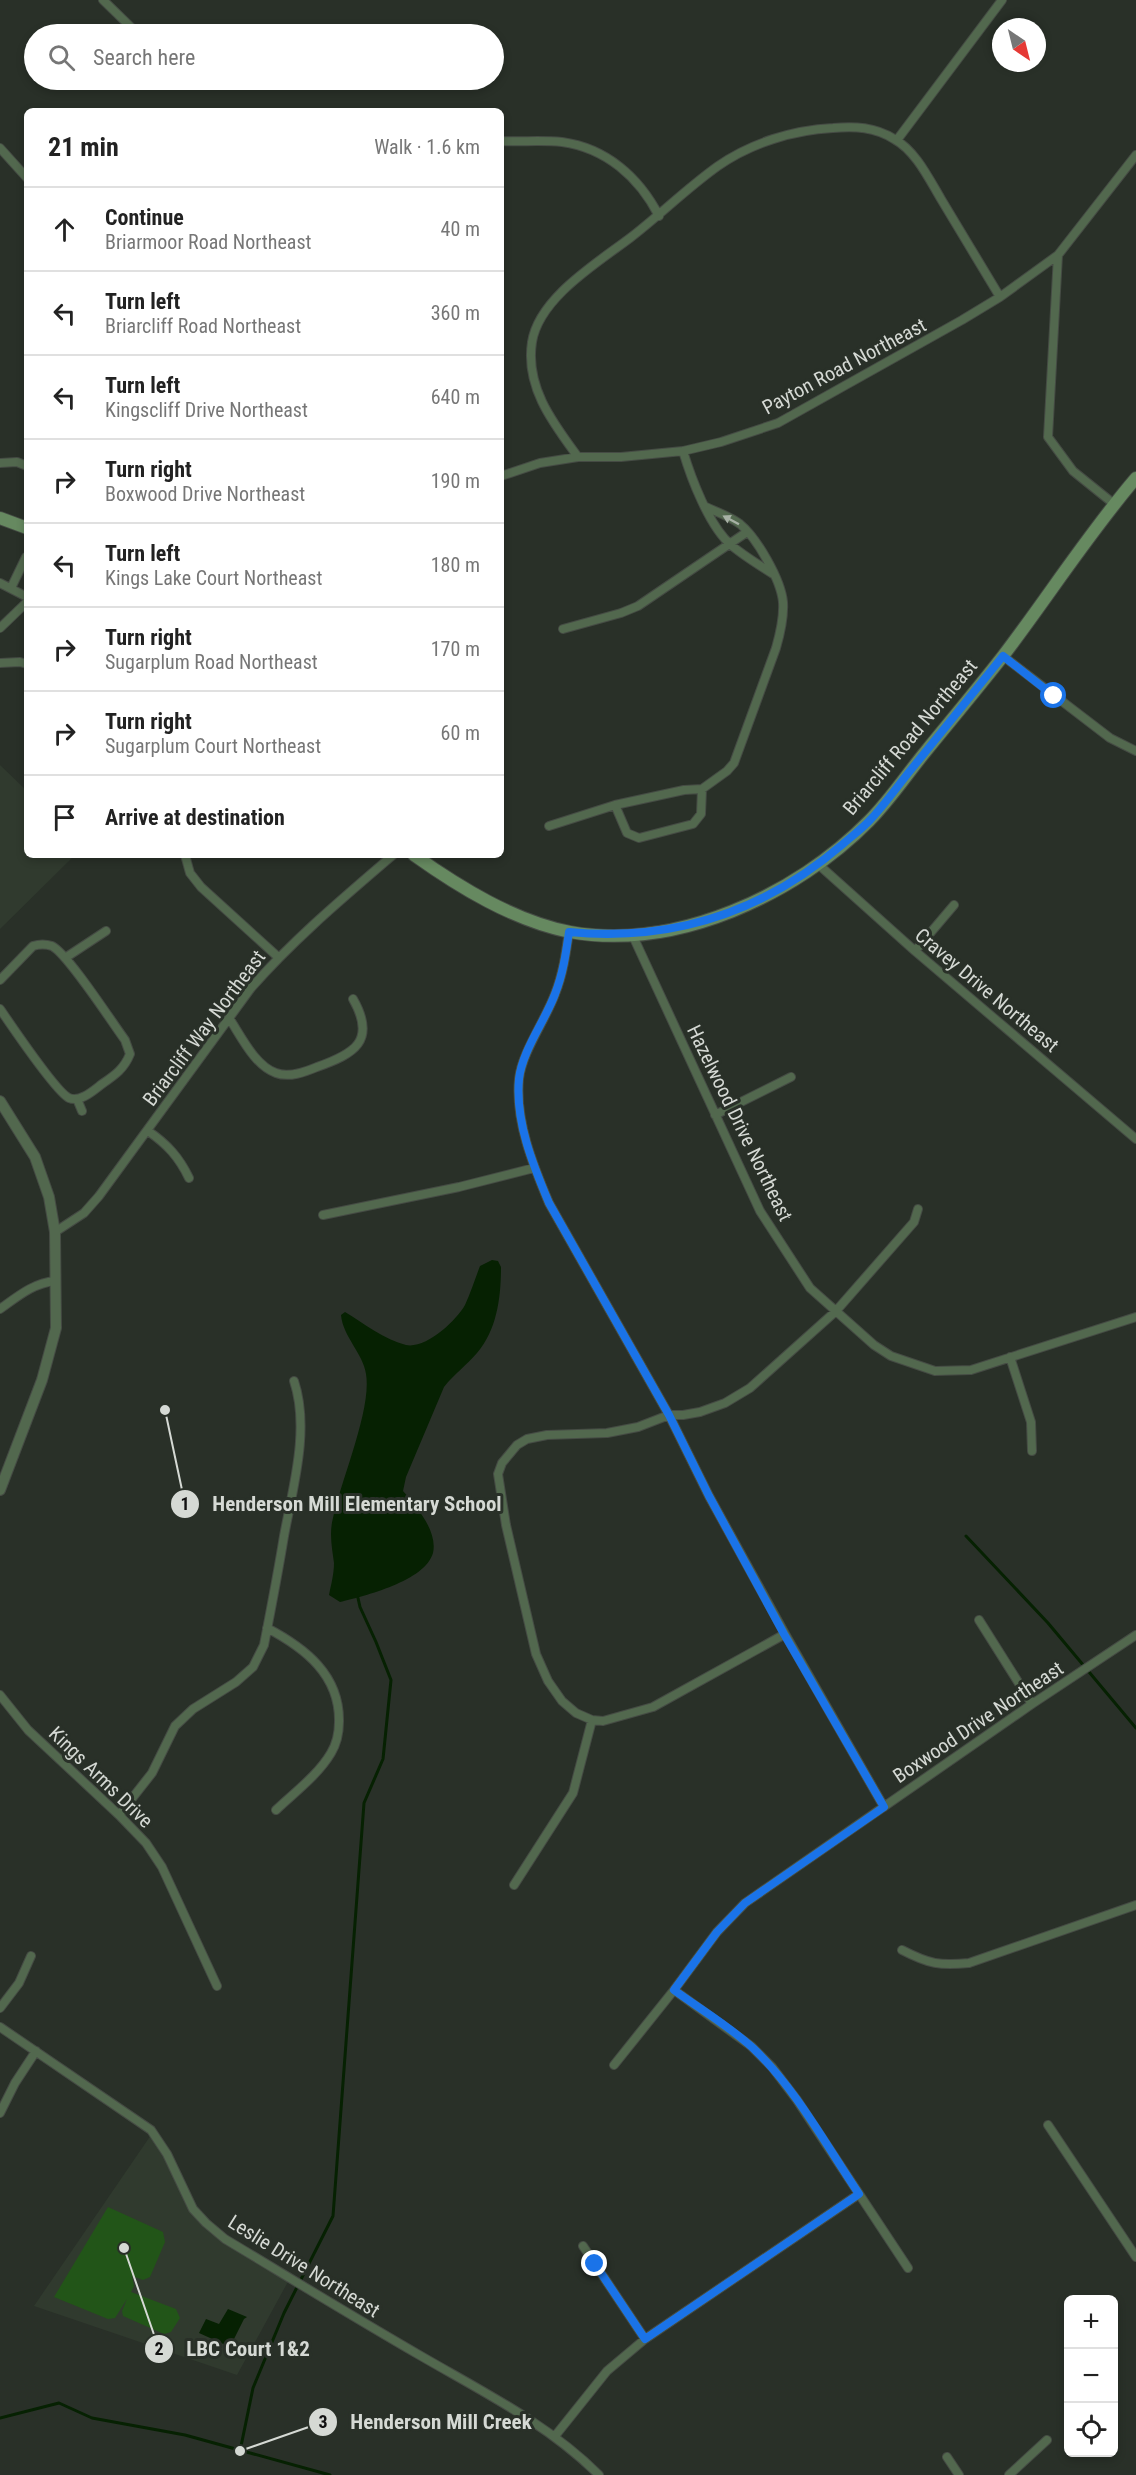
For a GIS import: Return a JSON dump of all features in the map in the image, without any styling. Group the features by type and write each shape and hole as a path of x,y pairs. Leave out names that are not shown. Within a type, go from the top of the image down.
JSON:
{"main road":[{"name":"Briarcliff Road Northeast","path":"418,858 436,871 495,904 529,919 569,932 608,935 632,934 690,925 730,912 794,882 819,865 870,820 1003,656 1114,504 1136,478"},
{"path":"0,518 24,527"}],"street":[{"path":"103,0 128,24"},
{"path":"897,140 1002,0"},
{"path":"578,457 537,394 532,356 532,342 536,329 555,300 584,274 659,216 718,166 751,148 785,135 852,126 878,130 897,140 922,169 999,297"},
{"path":"504,141 561,142 591,148 611,158 629,176 652,203 659,216"},
{"path":"0,148 24,175"},
{"name":"Payton Road Northeast","path":"504,475 540,463 578,457 621,457 683,451 721,442 778,423 856,381 999,297 1058,255 1136,155"},
{"path":"1058,255 1048,437 1073,471 1114,504"},
{"path":"683,451 693,484 729,544 773,574"},
{"path":"0,463 17,462 24,465"},
{"path":"549,825 615,805 684,790 702,789 734,763 776,648 780,634 783,601 768,560 747,532 739,523 706,507"},
{"path":"563,629 621,614 639,606 747,532"},
{"path":"11,588 24,561"},
{"path":"0,583 24,598"},
{"path":"0,628 24,603"},
{"path":"1003,656 1110,738 1136,751"},
{"path":"0,663 24,663"},
{"path":"615,805 627,833 639,838 693,824 701,814 702,789"},
{"path":"185,858 190,873 201,887 278,957"},
{"name":"Briarcliff Way Northeast","path":"55,1232 84,1213 92,1204 229,1018 278,957 390,858"},
{"name":"Cravey Drive Northeast","path":"819,865 915,951 1136,1139"},
{"path":"915,951 954,904"},
{"path":"65,958 106,931"},
{"path":"569,932 564,964 555,995 522,1065 519,1078 519,1109 534,1168 549,1203 669,1415 709,1496 784,1634 884,1807"},
{"name":"Hazelwood Drive Northeast","path":"632,934 760,1210 810,1288 874,1345 891,1356 935,1371 971,1371 1136,1317"},
{"path":"0,980 33,946 40,944 52,946 65,958 124,1040 130,1054 121,1070 77,1100 68,1098 56,1086 0,1009"},
{"path":"229,1018 263,1066 277,1077 298,1074 345,1058 356,1048 362,1034 362,1025 361,1013 353,999"},
{"path":"715,1114 791,1077"},
{"path":"77,1100 82,1111"},
{"path":"0,1101 34,1157 50,1197 55,1232 56,1328 42,1380 0,1490"},
{"path":"148,1131 163,1142 180,1160 189,1178"},
{"path":"323,1215 459,1187 534,1168"},
{"path":"784,1634 653,1707 612,1719 592,1720 576,1713 562,1701 548,1681 536,1653 506,1525 498,1474 502,1463 518,1445 527,1439 547,1435 607,1433 638,1427 669,1415 700,1412 725,1403 750,1388 836,1311 914,1222 918,1209"},
{"path":"0,1309 25,1291 46,1282 55,1281"},
{"path":"1010,1357 1031,1422 1032,1451"},
{"path":"119,1815 152,1773 175,1726 193,1709 236,1682 253,1667 264,1645 294,1483 301,1424 299,1395 294,1381"},
{"path":"980,1620 1032,1704"},
{"path":"267,1628 292,1641 324,1670 336,1692 339,1714 339,1736 331,1753 276,1810"},
{"name":"Boxwood Drive Northeast","path":"614,2065 717,1932 745,1903 1032,1704 1136,1635"},
{"name":"Kings Arms Drive","path":"0,1695 28,1730 146,1843 162,1867 217,1986"},
{"path":"514,1885 573,1793 592,1720"},
{"path":"902,1950 926,1963 945,1965 969,1963 1136,1905"},
{"path":"0,2008 18,1983 31,1956"},
{"path":"674,1990 751,2046 771,2067 796,2100 908,2268"},
{"name":"Leslie Drive Northeast","path":"0,2027 151,2130 167,2154 193,2209 225,2238 502,2401 555,2436 599,2475"},
{"path":"0,2113 15,2083 36,2051"},
{"path":"1048,2125 1136,2257"},
{"path":"555,2436 607,2371 645,2339 859,2194"},
{"path":"583,2246 645,2339"},
{"path":"1009,2475 1047,2440"},
{"path":"947,2457 959,2475"}],"shaded area":[{"path":"0,765 24,788 24,858 72,858 0,929"},
{"path":"492,1260 498,1261 501,1267 499,1301 493,1324 477,1353 444,1387 406,1477 403,1491 420,1511 429,1528 434,1545 433,1553 428,1563 419,1572 407,1579 364,1596 340,1602 329,1595 334,1567 332,1524 360,1425 367,1389 364,1366 345,1331 341,1315 345,1312 398,1343 414,1345 422,1343 455,1319 465,1305 480,1266"},
{"path":"151,2135 202,2223 290,2278 237,2375 34,2306"},
{"path":"228,2309 247,2317 230,2347 199,2333 206,2319 219,2324"}],"green space":[{"path":"108,2207 163,2232 165,2242 150,2277 143,2280 132,2276 134,2286 131,2292 176,2309 180,2318 171,2332 164,2334 123,2316 122,2311 127,2299 115,2318 108,2319 54,2297"}],"waterway":[{"path":"966,1536 1048,1623 1136,1728"},
{"path":"240,2451 253,2388 284,2313 333,2216 364,1803 383,1759 391,1680 358,1598"},
{"path":"0,2418 59,2403 92,2418 185,2435 330,2475"}],"place":[{"name":"Henderson Mill Elementary School","path":"165,1410"},
{"name":"LBC Court 1&2","path":"124,2248"},
{"name":"Henderson Mill Creek","path":"240,2451"}],"route":[{"path":"595,2264 645,2339 859,2194 771,2067 751,2046 674,1990 717,1932 745,1903 884,1807 784,1634 709,1496 669,1415 549,1203 534,1168 519,1109 519,1078 522,1065 555,995 564,964 569,932 608,935 660,931 730,912 794,882 819,865 870,820 1003,656 1054,696"}]}
